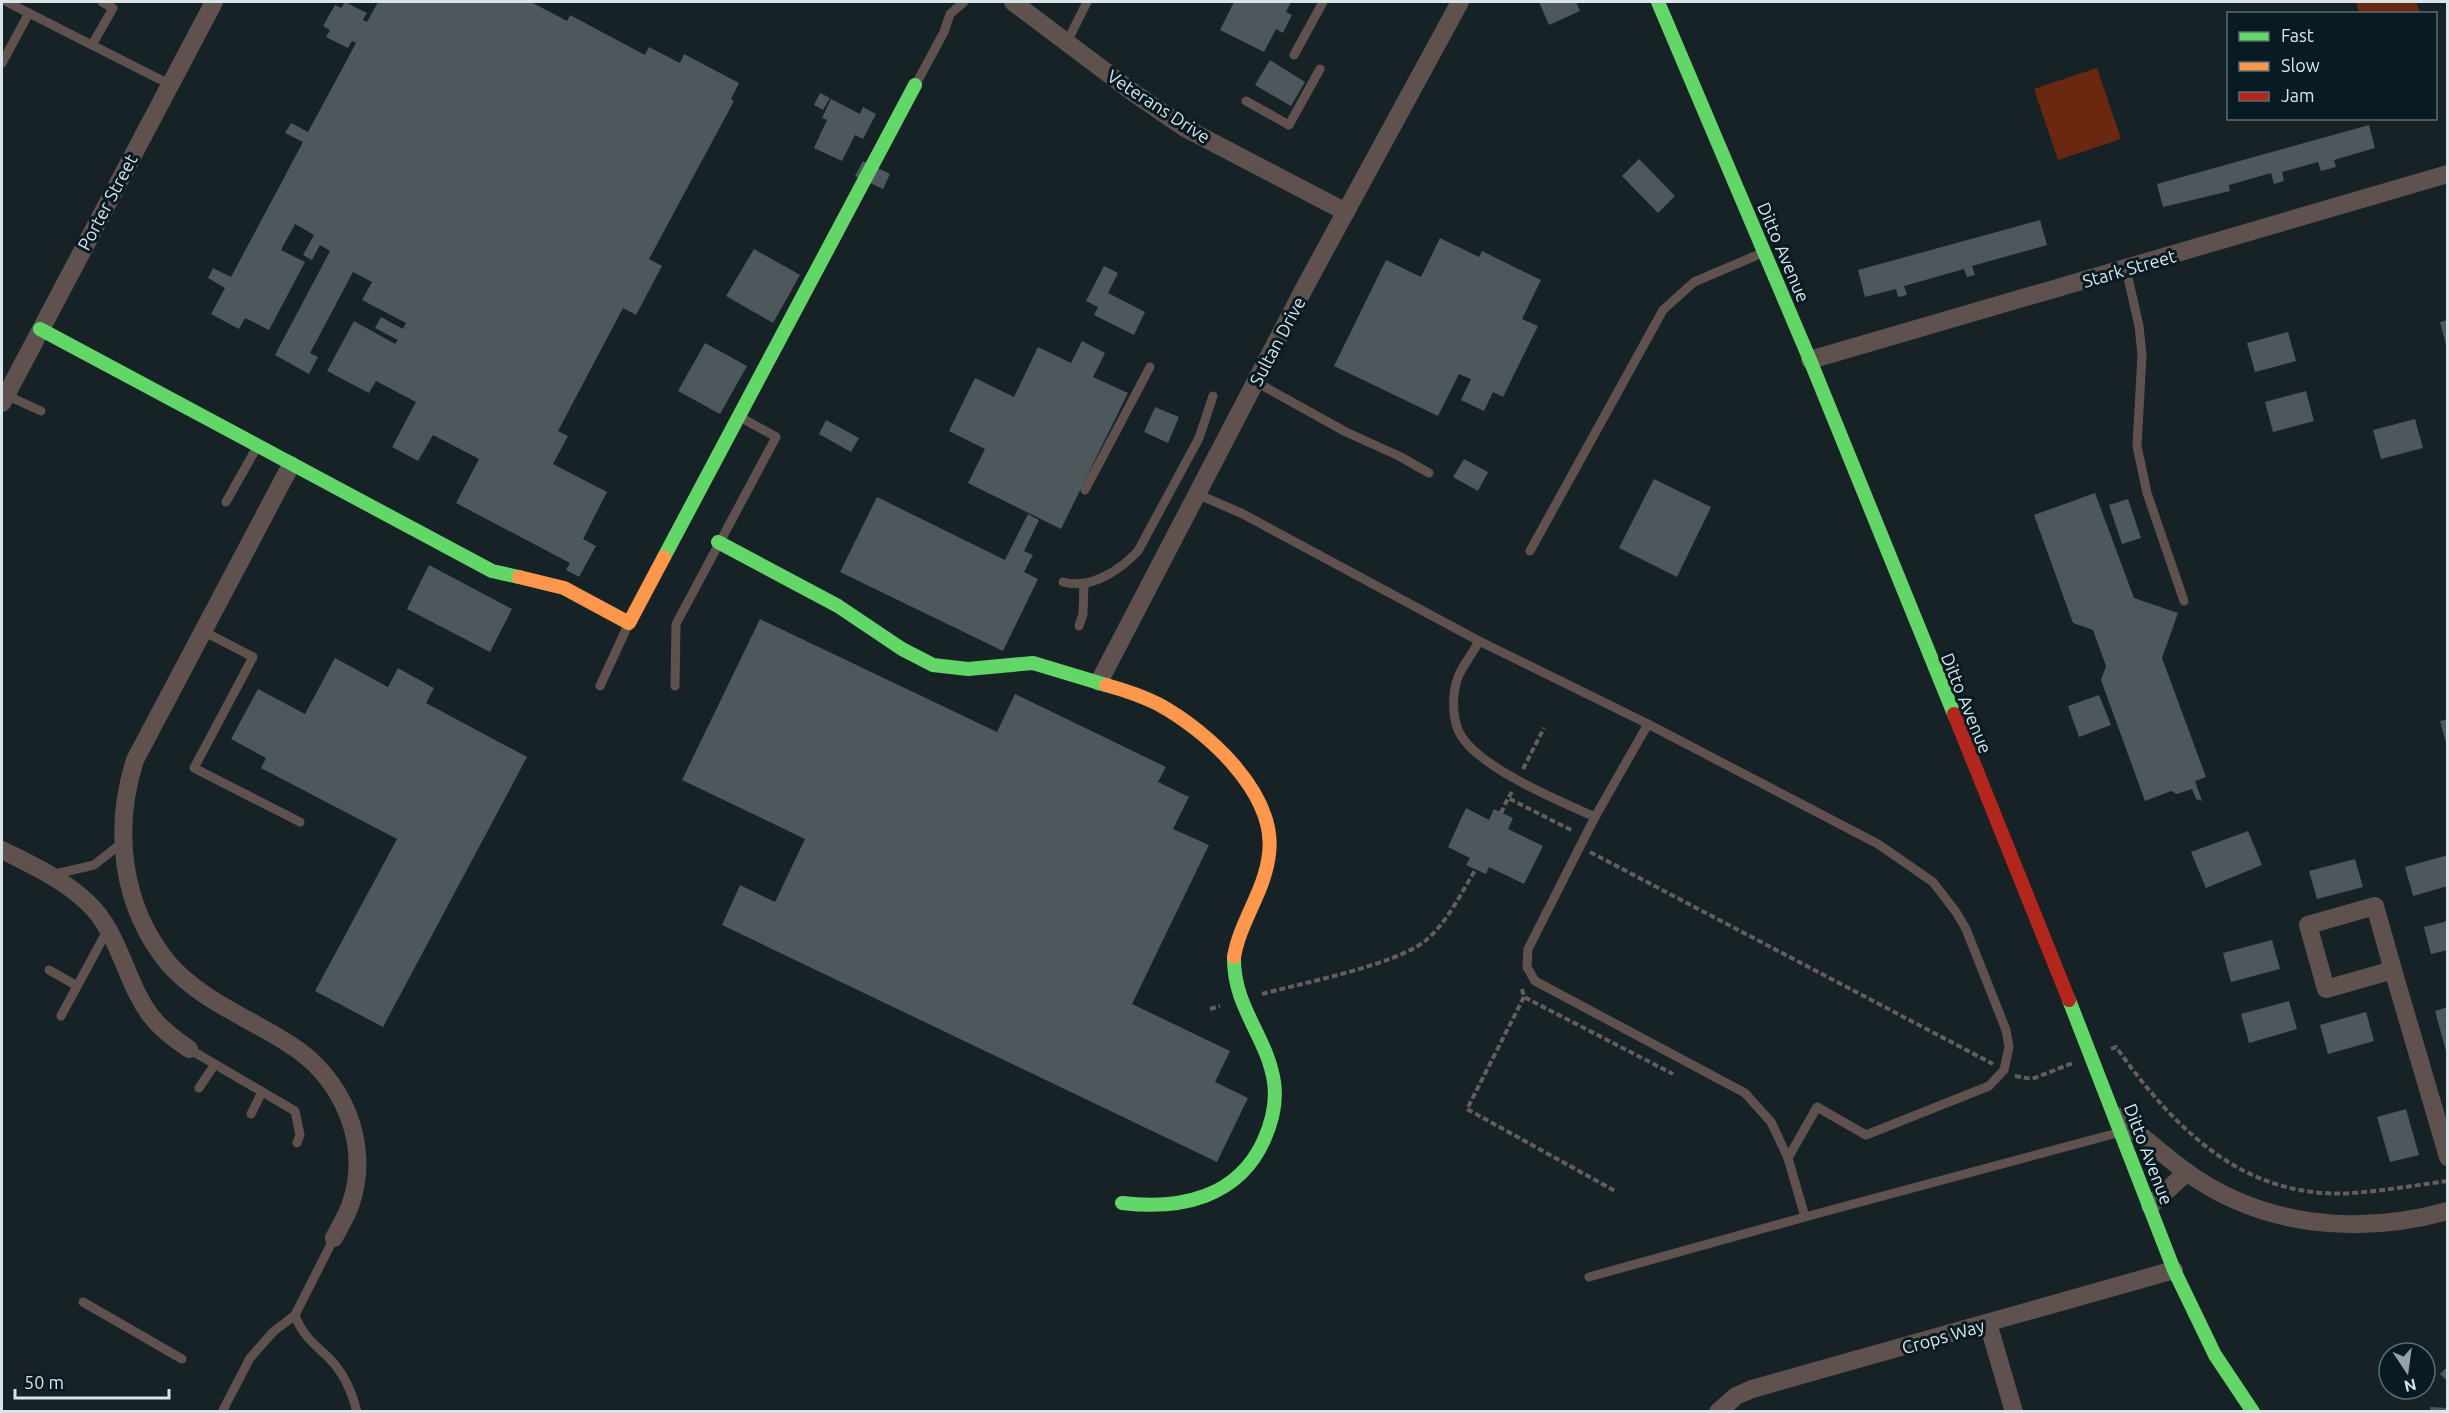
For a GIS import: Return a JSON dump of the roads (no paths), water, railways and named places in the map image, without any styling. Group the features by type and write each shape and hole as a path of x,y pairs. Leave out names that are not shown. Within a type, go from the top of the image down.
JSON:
{"street":[{"name":"Porter Street","path":"4,399 214,2"},
{"name":"Veterans Drive","path":"1013,2 1185,128 1346,212"},
{"name":"Sultan Drive","path":"1098,682 1199,495 1256,381 1460,2"},
{"name":"Ditto Avenue","path":"1658,2 1810,360 2119,1123 2174,1270 2215,1355 2253,1412"},
{"path":"40,329 492,571 564,588 629,623 738,416 850,212 915,85"},
{"name":"Stark Street","path":"1810,360 2448,174"},
{"path":"291,465 135,760 123,812 123,842 125,873 132,896 142,920 168,962 219,1004 291,1045 320,1070 341,1097 349,1113 358,1164 350,1207 334,1238"},
{"path":"718,542 854,616 902,650 935,666 960,670 1025,663 1054,668 1121,689 1159,705 1196,730 1228,759 1249,785 1269,829 1270,856 1265,882 1235,945 1233,973 1240,1000 1265,1049 1274,1078 1273,1118 1254,1160 1237,1178 1215,1193 1192,1203 1147,1208 1122,1203"},
{"path":"2,850 51,875 89,903 108,929 149,1014 164,1031 189,1049"},
{"path":"2394,970 2326,989 2308,925 2375,906 2394,970 2448,1157"},
{"path":"2119,1123 2187,1172 2246,1204 2302,1221 2340,1225 2376,1224 2410,1221 2448,1211"},
{"path":"2150,1206 2187,1172"},
{"name":"Crops Way","path":"1718,1412 1736,1396 1752,1389 2174,1270"},
{"path":"1988,1323 2014,1412"}],"lane":[{"path":"7,2 169,84"},
{"path":"92,45 113,8 102,2"},
{"path":"915,85 944,32 950,14 964,2"},
{"path":"1067,42 1087,2"},
{"path":"1294,55 1323,2"},
{"path":"2,63 29,13"},
{"path":"1245,101 1288,125 1320,69"},
{"path":"1530,551 1664,309 1694,282 1764,252"},
{"path":"2126,269 2139,326 2142,355 2137,446 2147,493 2184,601"},
{"path":"1085,490 1150,367"},
{"path":"1256,381 1346,432 1399,456 1429,473"},
{"path":"1063,582 1083,584 1116,570 1138,551 1199,438 1213,396"},
{"path":"4,399 40,411"},
{"path":"675,686 676,624 776,437 738,416"},
{"path":"226,502 257,447"},
{"path":"1199,495 1271,529 1479,641 1648,724 1878,844 1933,882 1966,929 2006,1030 2009,1047 2004,1070 1989,1086 1866,1135 1817,1107 1788,1158"},
{"path":"1079,626 1083,614 1083,584"},
{"path":"600,686 629,623"},
{"path":"203,631 253,657 194,768 300,822"},
{"path":"1479,641 1458,678 1453,708 1459,733 1474,751 1517,781 1595,817"},
{"path":"1648,724 1595,817 1528,949 1529,974 1535,981 1745,1093 1771,1122 1788,1158 1805,1217"},
{"path":"51,875 94,865 123,842"},
{"path":"61,1016 108,929"},
{"path":"49,970 77,986"},
{"path":"189,1049 295,1111 300,1136 297,1143"},
{"path":"199,1088 215,1064"},
{"path":"250,1114 262,1092"},
{"path":"1588,1277 1805,1217 2119,1123"},
{"path":"222,1412 250,1358 273,1332 295,1315 334,1238"},
{"path":"83,1302 182,1359"},
{"path":"295,1315 301,1332 330,1360 344,1378 357,1412"}]}
